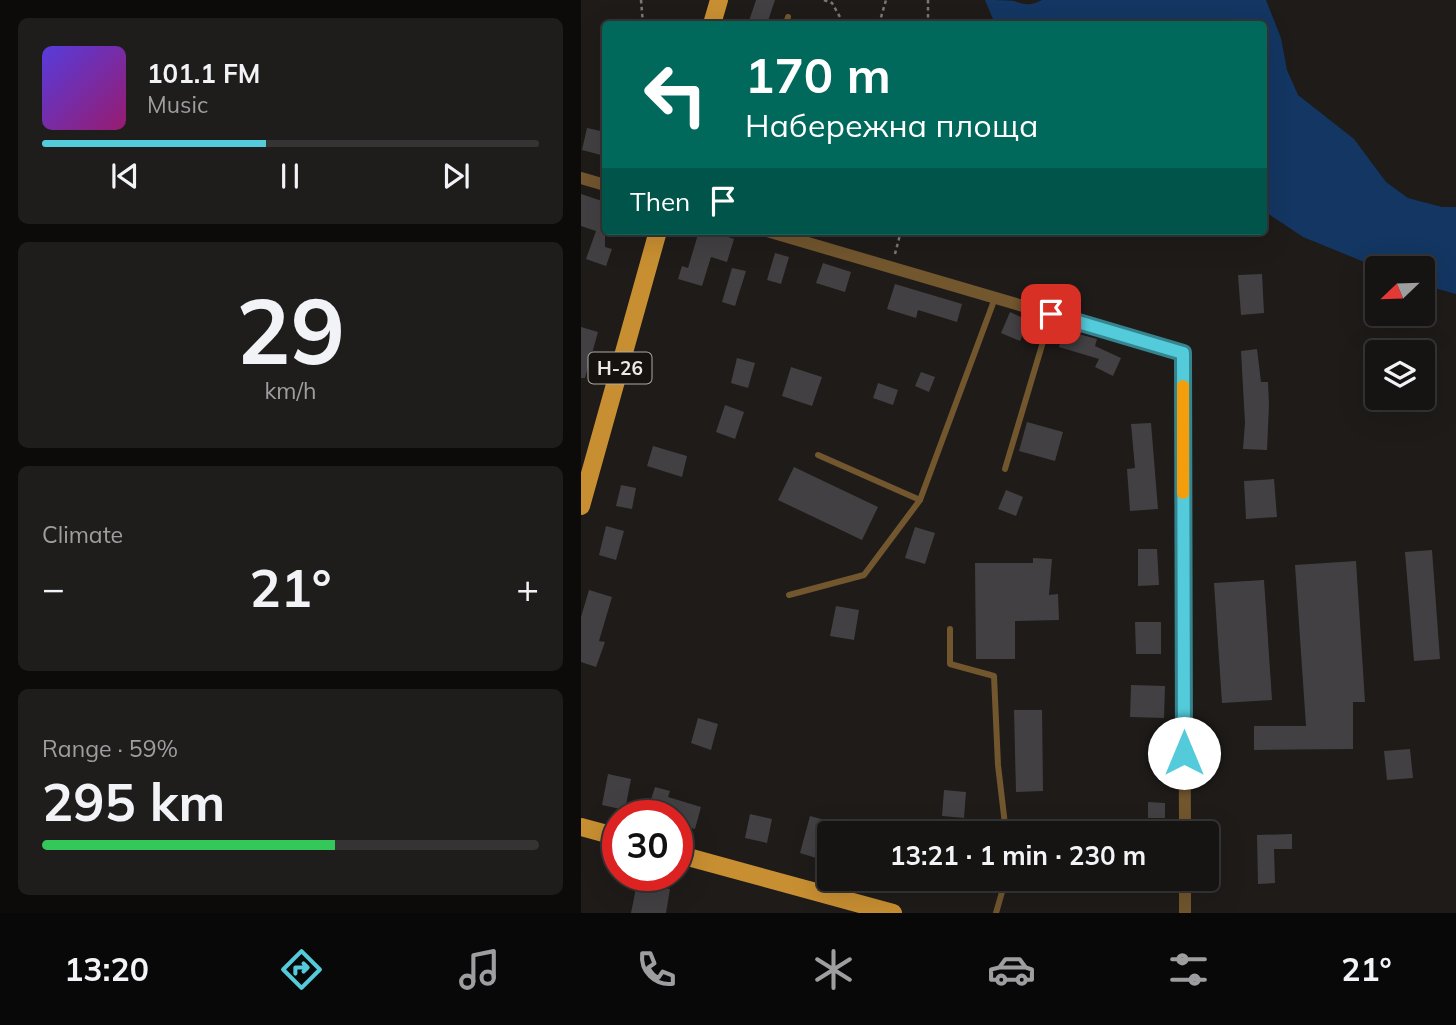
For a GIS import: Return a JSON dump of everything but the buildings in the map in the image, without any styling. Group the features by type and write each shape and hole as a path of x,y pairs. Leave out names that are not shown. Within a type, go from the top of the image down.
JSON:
{"main road":[{"path":"713,21 719,0"},
{"name":"Н-26","path":"581,506 657,235"},
{"path":"581,827 602,833"},
{"path":"693,858 893,913"}],"street":[{"path":"581,178 602,184"},
{"path":"780,235 1183,353 1185,821"},
{"path":"1185,891 1185,913"}],"lane":[{"path":"789,594 864,575 920,500 995,298"},
{"path":"1005,470 1051,314"},
{"path":"818,455 920,500"},
{"path":"950,629 950,664 994,676 998,765 1005,821"},
{"path":"996,913 1002,891"}],"path":[{"path":"641,0 643,21"},
{"path":"824,0 832,3 842,21"},
{"path":"880,21 886,0"},
{"path":"928,0 928,21"},
{"path":"891,268 900,235"}],"water":[{"path":"985,0 1028,4 1042,0 1266,0 1281,38 1287,70 1298,95 1354,139 1386,182 1408,198 1442,207 1456,207 1456,294 1435,288 1435,256 1365,256 1365,262 1303,237 1267,213 1267,21 994,21"}],"slow traffic":[{"path":"1183,386 1183,493"}],"route":[{"path":"1051,314 1183,353 1184,753"}]}
